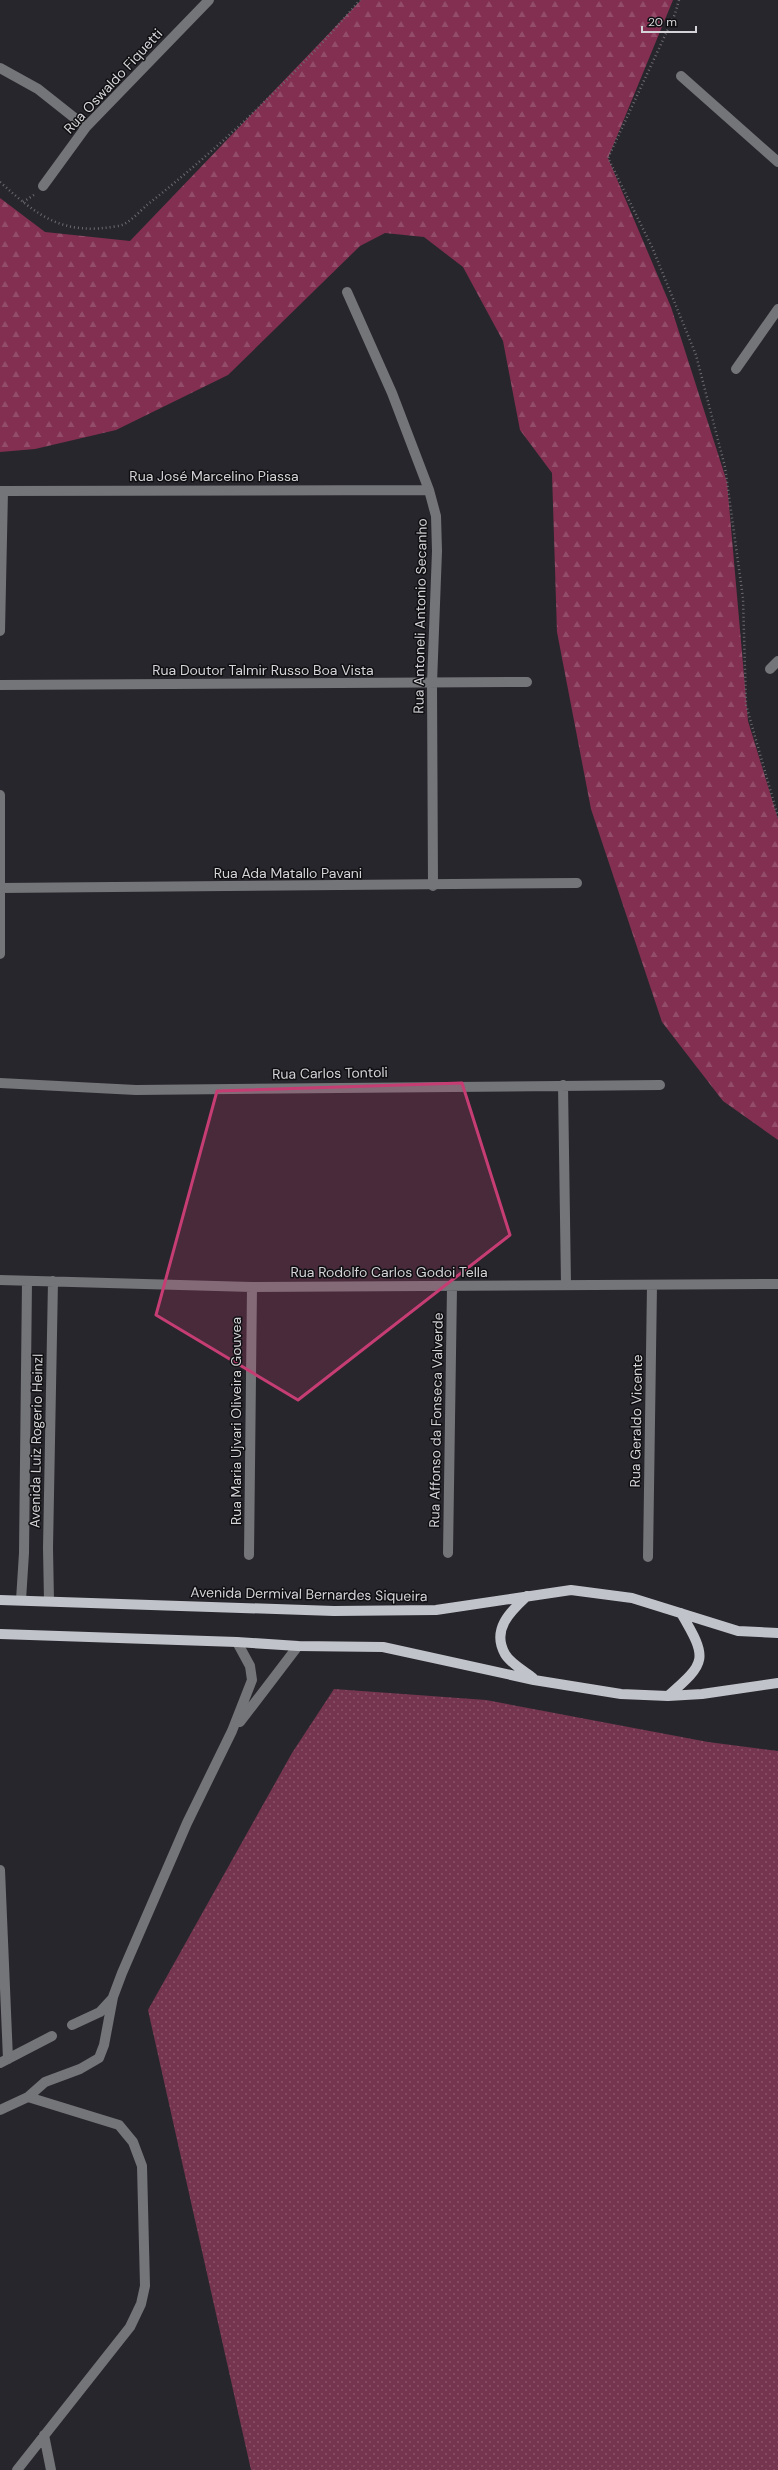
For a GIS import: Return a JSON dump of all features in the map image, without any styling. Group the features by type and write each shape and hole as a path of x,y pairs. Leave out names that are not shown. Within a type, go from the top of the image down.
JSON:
{"main road":[{"name":"Avenida Dermival Bernardes Siqueira","path":"0,1600 49,1600 334,1610 436,1610 571,1590 632,1598 738,1631 778,1633"},
{"path":"527,1596 506,1616 501,1629 500,1640 505,1654 534,1680"},
{"path":"668,1696 694,1673 700,1660 698,1644 682,1613"},
{"path":"0,1634 237,1642 298,1646 383,1647 534,1680 621,1694 668,1696 702,1694 778,1683"}],"street":[{"name":"Rua Oswaldo Fiquetti","path":"43,186 86,128 209,0"},
{"path":"0,68 38,89 86,128"},
{"path":"681,76 778,162"},
{"name":"Rua Antoneli Antonio Secanho","path":"347,292 392,393 429,490 436,516 437,551 432,683 433,886"},
{"path":"736,369 778,309"},
{"name":"Rua José Marcelino Piassa","path":"2,491 429,490"},
{"path":"0,631 2,491"},
{"path":"770,669 778,661"},
{"name":"Rua Doutor Talmir Russo Boa Vista","path":"0,685 527,682"},
{"path":"0,795 0,954"},
{"name":"Rua Ada Matallo Pavani","path":"0,888 433,886 577,883"},
{"name":"Rua Carlos Tontoli","path":"0,1083 136,1090 660,1085"},
{"path":"563,1085 566,1284"},
{"name":"Rua Rodolfo Carlos Godoi Tella","path":"0,1280 252,1287 452,1287 566,1284 778,1284"},
{"name":"Avenida Luiz Rogerio Heinzl","path":"21,1600 24,1553 27,1281"},
{"name":"Avenida Luiz Rogerio Heinzl","path":"49,1600 48,1548 53,1281"},
{"name":"Rua Geraldo Vicente","path":"648,1557 652,1285"},
{"name":"Rua Maria Ujvari Oliveira Gouvea","path":"249,1555 252,1287"},
{"name":"Rua Affonso da Fonseca Valverde","path":"448,1553 452,1287"},
{"path":"0,2110 28,2097 45,2082 80,2069 99,2058 104,2045 113,1997 187,1823 232,1731 252,1680 250,1666 237,1642"},
{"path":"232,1731 298,1646"},
{"path":"0,1870 4,2062 52,2036"},
{"path":"72,2025 100,2012 113,1997"},
{"path":"17,2470 130,2327 141,2304 145,2286 142,2166 133,2142 119,2125 28,2097"},
{"path":"44,2436 51,2470"}],"path":[{"path":"0,182 42,216 64,226 93,228 120,226 184,175 321,46 360,0"},
{"path":"679,0 675,14 608,158 652,247 696,355 725,467 743,598 746,705 778,817"}],"highlighted area":[{"path":"462,1083 510,1235 298,1400 156,1315 217,1091"}],"shaded area":[{"path":"334,1689 486,1700 708,1742 778,1751 778,2470 251,2470 148,2010 292,1753"}],"green space":[{"path":"361,0 673,0 608,158 671,307 727,482 748,721 778,819 778,1140 723,1101 662,1022 591,809 557,632 552,473 520,430 503,341 463,267 424,237 385,233 360,246 228,375 116,430 35,449 0,452 0,198 45,232 130,241"}]}
